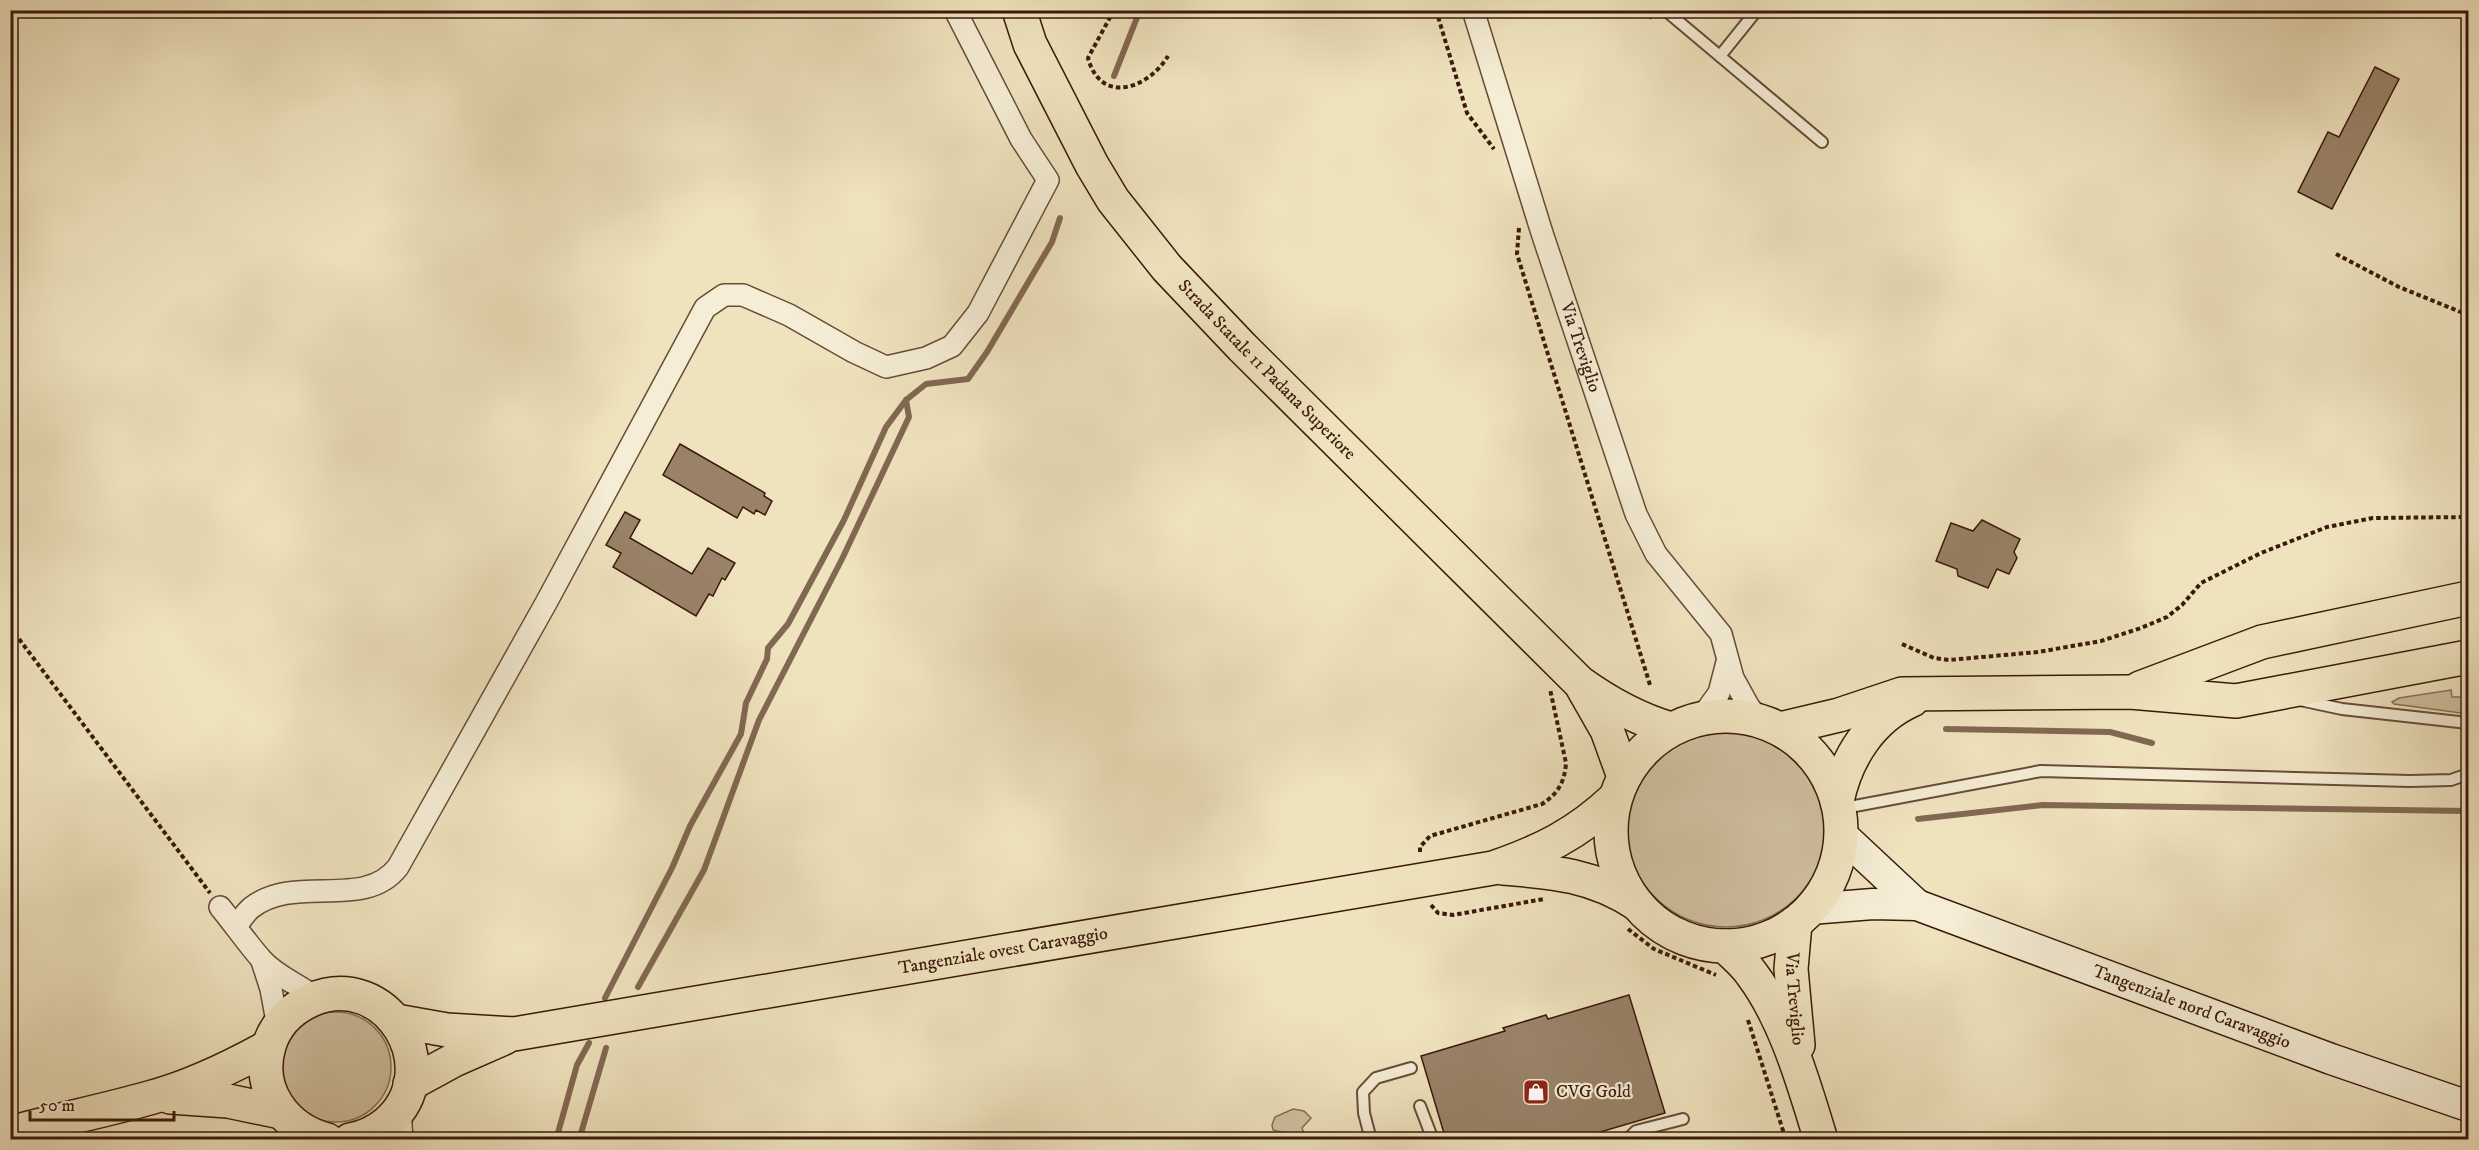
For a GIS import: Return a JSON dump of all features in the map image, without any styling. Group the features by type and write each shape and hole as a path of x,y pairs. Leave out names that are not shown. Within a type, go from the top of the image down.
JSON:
{"main road":[{"name":"Strada Statale 11 Padana Superiore","path":"1019,10 1030,44 1067,120 1113,200 1135,229 1167,268 1225,330 1564,682 1607,730 1620,788"},
{"path":"2130,692 2262,642 2469,598"},
{"path":"1770,725 1839,715 1902,694 2130,692 2236,701 2469,657"},
{"name":"Strada Statale 11 Padana Superiore","path":"1564,682 1646,722 1671,729"},
{"path":"1620,788 1611,830 1615,862 1625,884 1629,914 1706,944 1725,946 1766,938 1803,916 1829,882 1835,867 1846,768 1863,739 1891,712 1925,694"},
{"name":"Tangenziale ovest Caravaggio","path":"396,1022 447,1030 514,1034 1493,868 1525,856 1591,821 1620,788 1639,754 1671,729 1701,718 1731,716 1770,725"},
{"path":"1770,725 1805,748 1825,772 1839,815"},
{"name":"Tangenziale nord Caravaggio","path":"1839,815 1917,905"},
{"name":"Tangenziale ovest Caravaggio","path":"1493,868 1576,876 1601,884 1629,914"},
{"name":"Tangenziale nord Caravaggio","path":"1803,916 1874,904 1917,905 2331,1059 2469,1106"},
{"name":"Via Treviglio","path":"1802,1077 1791,969 1803,916"},
{"name":"Via Treviglio","path":"1725,946 1750,972 1763,990 1802,1077 1821,1140"},
{"path":"10,1133 150,1098 209,1077 273,1037 293,1010 316,998 329,995 355,996 377,1005 396,1022 408,1044 412,1071 404,1111"},
{"name":"Tangenziale ovest Caravaggio","path":"350,1140 381,1128 404,1111 454,1060 514,1034"},
{"path":"273,1037 266,1074 273,1100 281,1112 302,1130 327,1140"},
{"path":"150,1098 219,1100 281,1112"}],"street":[{"path":"236,926 250,909 278,894 302,890 366,888 381,883 398,867 546,603 705,308 724,295 743,296 789,315 854,352 886,367 926,358 952,346 978,313 1047,180 1021,139 955,10"},
{"name":"Via Treviglio","path":"1473,10 1542,233 1636,514 1656,554 1714,623 1726,648 1727,662 1740,693 1770,725"},
{"path":"1701,718 1719,693 1727,662"},
{"path":"220,907 262,960 282,977 304,988 316,998"},
{"path":"262,960 271,989 273,1037"}],"lane":[{"path":"1665,10 1822,142"},
{"path":"1720,56 1757,10"},
{"path":"2273,694 2342,709 2469,723"},
{"path":"1839,815 2042,771 2410,781 2451,780 2469,774"},
{"path":"1371,1140 1364,1113 1363,1092 1376,1078 1411,1068"},
{"path":"1420,1106 1433,1140"},
{"path":"1626,1140 1636,1131 1683,1119"}],"path":[{"path":"1114,10 1088,58 1098,78 1113,87 1134,86 1154,74 1168,56"},
{"path":"1436,10 1467,113 1493,147 1496,157"},
{"path":"1516,220 1519,230 1517,254 1650,685"},
{"path":"2336,254 2399,287 2469,315"},
{"path":"1902,644 1935,658 1949,660 2038,652 2101,640 2167,616 2182,604 2201,583 2261,553 2327,527 2373,518 2469,517"},
{"path":"10,627 220,907"},
{"path":"1420,852 1420,847 1430,836 1542,804 1557,792 1565,773 1566,763 1564,682"},
{"path":"1431,905 1433,910 1447,915 1552,898"},
{"path":"1629,914 1654,949 1724,979"},
{"path":"1745,1009 1786,1140"}],"shaded area":[{"path":"2451,690 2452,697 2468,697 2468,714 2392,702 2399,698"},
{"path":"1716,727 1736,727 1755,731 1773,739 1797,756 1809,771 1822,798 1826,827 1822,856 1809,883 1797,898 1782,910 1755,923 1736,927 1716,927 1697,923 1679,915 1655,898 1643,883 1630,856 1626,837 1626,817 1630,798 1638,780 1655,756 1670,744 1697,731"},
{"path":"336,1012 357,1016 375,1028 387,1046 391,1067 387,1088 375,1106 357,1118 336,1122 315,1118 297,1106 285,1088 281,1067 285,1046 297,1028 315,1016"},
{"path":"1293,1109 1304,1111 1311,1118 1302,1128 1306,1139 1290,1139 1289,1134 1273,1130 1275,1117"}],"building":[{"path":"2375,67 2399,79 2332,209 2298,192 2328,132 2339,137"},
{"path":"680,444 765,493 764,496 772,501 765,515 756,510 754,514 743,507 737,518 663,475"},
{"path":"625,512 640,520 630,538 692,574 708,548 735,563 725,580 722,578 713,596 709,594 696,616 613,567 621,553 606,545"},
{"path":"1982,520 2020,539 2014,552 2017,558 2009,574 1997,569 1988,588 1958,576 1957,569 1936,561 1951,523 1973,531"},
{"path":"1629,995 1665,1113 1583,1137 1584,1140 1446,1140 1421,1056 1505,1031 1503,1028 1546,1015 1548,1019"}],"waterway":[{"path":"1114,76 1140,10"},
{"path":"638,987 704,870 759,720 842,559 909,417 906,400 926,384 968,379 987,352 1052,242 1060,218"},
{"path":"605,998 672,868 690,826 741,734 746,703 767,659 768,648 788,624 844,520 886,427 906,400"},
{"path":"1946,729 2110,732 2152,743"},
{"path":"1918,819 2043,805 2468,811"},
{"path":"556,1140 577,1065 589,1043"},
{"path":"579,1140 606,1048"}],"place":[{"name":"CVG Gold","path":"1536,1092"}]}
